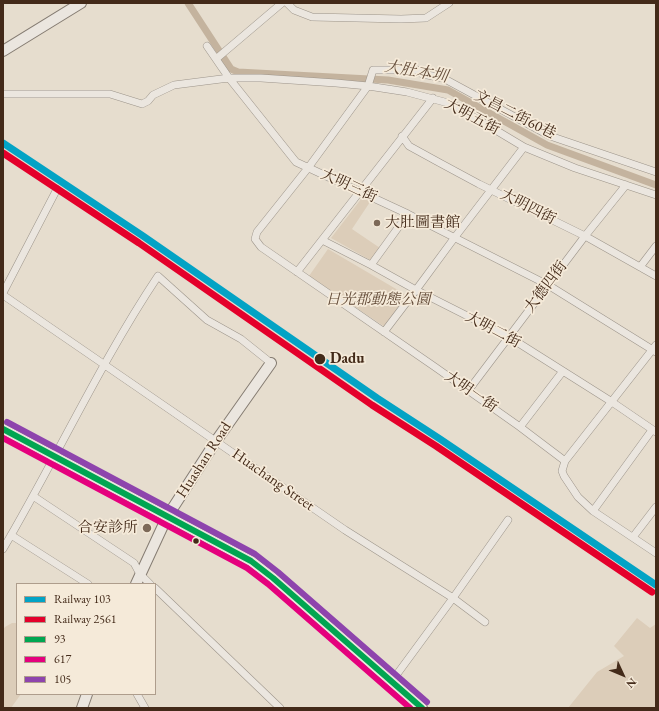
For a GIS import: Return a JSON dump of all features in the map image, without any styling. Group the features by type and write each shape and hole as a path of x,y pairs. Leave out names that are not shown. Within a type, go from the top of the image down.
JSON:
{"street":[{"path":"3,51 81,3"},
{"path":"216,59 282,3"},
{"path":"288,3 294,10 312,17 393,19 426,18 448,3"},
{"name":"大明三街","path":"207,46 229,78 296,162 361,191 548,285 655,349"},
{"name":"文昌二街60巷","path":"368,86 373,70 417,70 422,74 443,78 550,136 656,172"},
{"name":"大明五街","path":"3,94 110,94 142,104 148,101 153,95 174,85 229,78 261,78 368,86 433,98 452,104 524,147 574,168 656,195"},
{"path":"308,168 368,86"},
{"path":"297,272 433,98"},
{"name":"大明四街","path":"402,136 409,146 479,184 585,236 656,276"},
{"path":"384,332 524,147"},
{"name":"大明一街","path":"308,168 257,232 255,239 261,248 468,390 565,461"},
{"name":"大德四街","path":"468,390 585,236 626,185"},
{"path":"3,294 57,189"},
{"path":"371,265 408,214"},
{"name":"大明二街","path":"322,240 509,337 612,402 654,431"},
{"path":"640,267 656,246"},
{"path":"3,549 34,496 140,303 158,276 207,320 241,339 271,363"},
{"name":"Huachang Street","path":"3,294 345,530 453,598 486,622"},
{"path":"655,349 565,461 562,471 578,497 593,511 656,553"},
{"name":"Huashan Road","path":"136,583 167,517 216,441 271,363"},
{"path":"520,427 563,371"},
{"path":"3,429 251,561 422,708"},
{"path":"593,511 654,431"},
{"path":"34,496 134,563 140,574 149,583"},
{"path":"632,537 656,507"},
{"path":"392,681 508,520"},
{"path":"11,535 86,583"},
{"path":"156,589 280,708"},
{"path":"82,708 88,695"},
{"path":"138,695 145,708"}],"green space":[{"path":"365,194 372,199 352,229 380,248 372,261 331,238"},
{"name":"日光郡動態公園","path":"328,249 408,296 385,327 309,276"},
{"path":"637,618 650,628 656,624 656,708 568,708 597,672 624,656 614,646"},
{"path":"12,623 16,623 16,695 20,695 11,708 3,708 3,630"}],"waterway":[{"name":"大肚本圳","path":"188,3 231,69 238,72 388,80 448,90 547,145 656,185"}],"rail line":[{"name":"103","path":"3,143 143,236 377,398 656,585"},
{"name":"2561","path":"3,153 139,243 372,405 436,446 652,592"}],"transit line":[{"name":"105","path":"7,422 255,554 278,572 427,702"},
{"name":"93","path":"3,429 251,561 273,578 422,708"},
{"name":"617","path":"3,438 247,568 268,584 410,708"}],"place":[{"name":"大肚圖書館","path":"377,223"},
{"name":"Dadu","path":"320,359"},
{"name":"合安診所","path":"147,528"}]}
